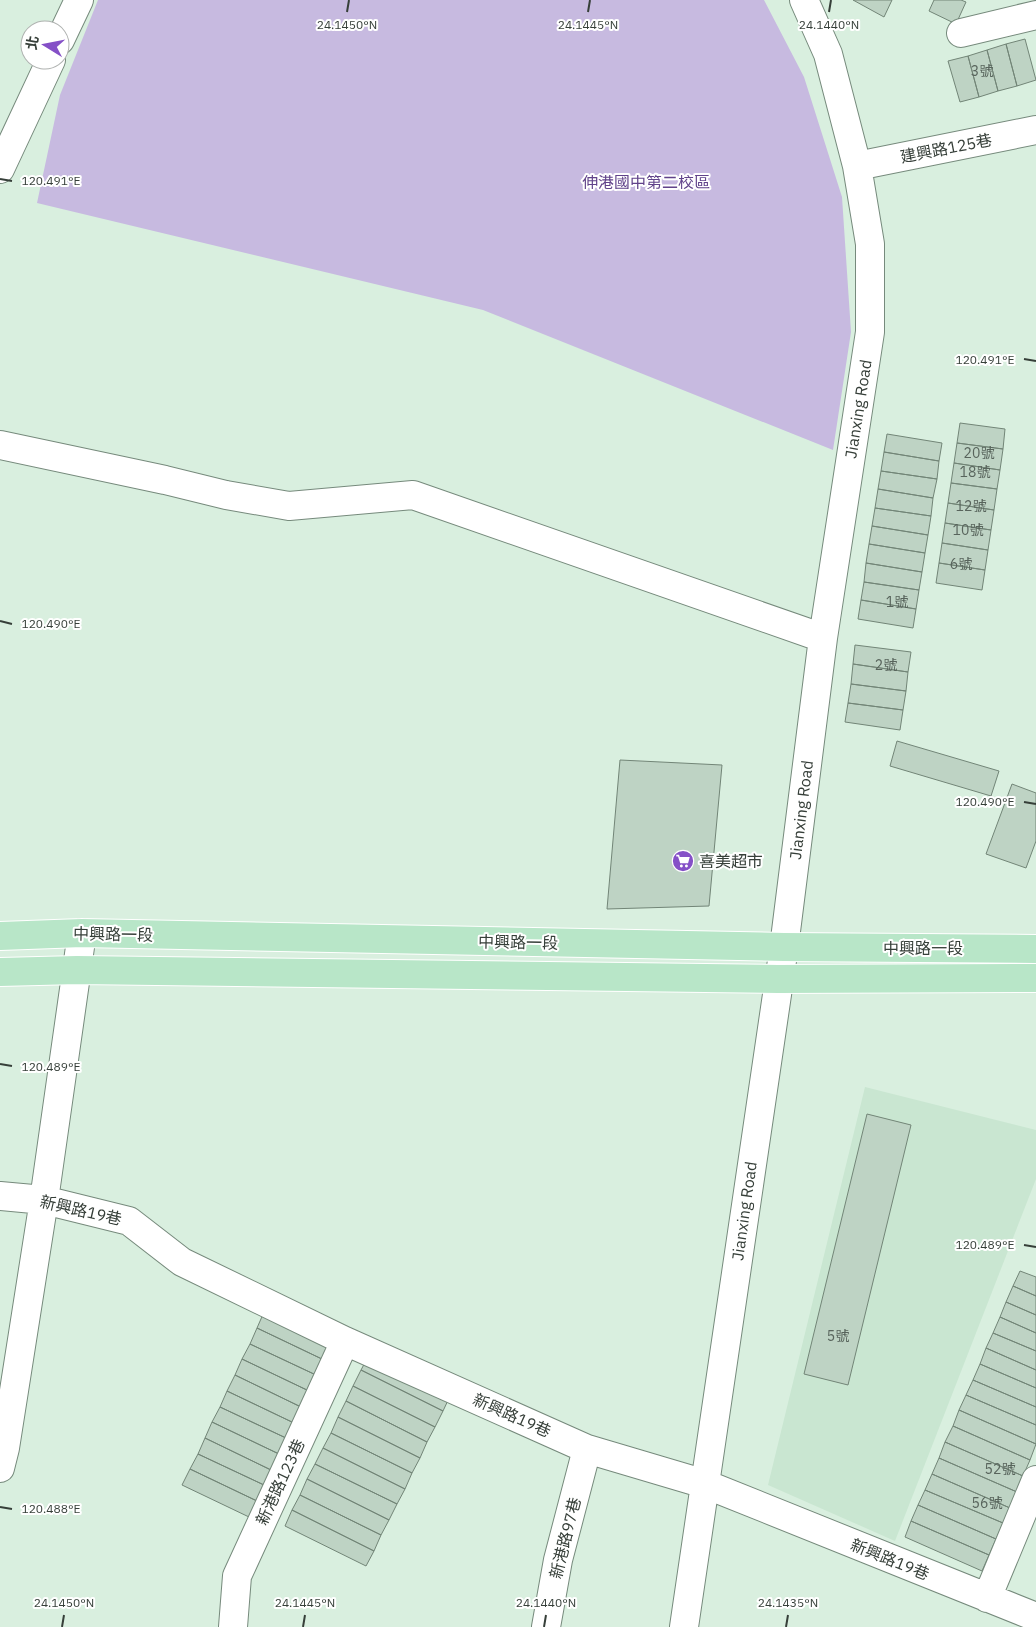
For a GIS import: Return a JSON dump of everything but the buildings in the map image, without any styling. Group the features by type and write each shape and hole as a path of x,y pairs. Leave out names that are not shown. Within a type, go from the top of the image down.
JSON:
{"main road":[{"name":"中興路一段","path":"0,936 82,933 784,947 1036,949"},
{"name":"中興路一段","path":"0,972 77,970 778,979 1036,978"}],"street":[{"path":"70,20 79,0"},
{"name":"Jianxing Road","path":"684,1627 784,947 823,638 870,332 870,244 857,166 828,54 804,0"},
{"path":"961,33 1036,14"},
{"path":"0,169 46,70"},
{"name":"建興路125巷","path":"857,166 1036,130"},
{"path":"0,445 226,495 289,506 413,495 823,638"},
{"path":"0,1468 5,1448 44,1200 82,933"},
{"name":"新興路19巷","path":"0,1196 44,1200 129,1221 182,1262 345,1340 587,1449 704,1484 998,1610 1036,1617"},
{"name":"新港路123巷","path":"233,1627 237,1576 345,1340"},
{"name":"新港路97巷","path":"546,1627 558,1560 587,1449"},
{"path":"998,1610 1036,1480"}],"shaded area":[{"path":"865,1087 1036,1130 1036,1179 895,1541 768,1485"}],"green space":[{"name":"伸港國中第二校區","path":"98,0 764,0 804,77 842,197 851,332 833,450 483,310 37,203 60,95"}],"place":[{"name":"喜美超市","path":"683,861"}]}
